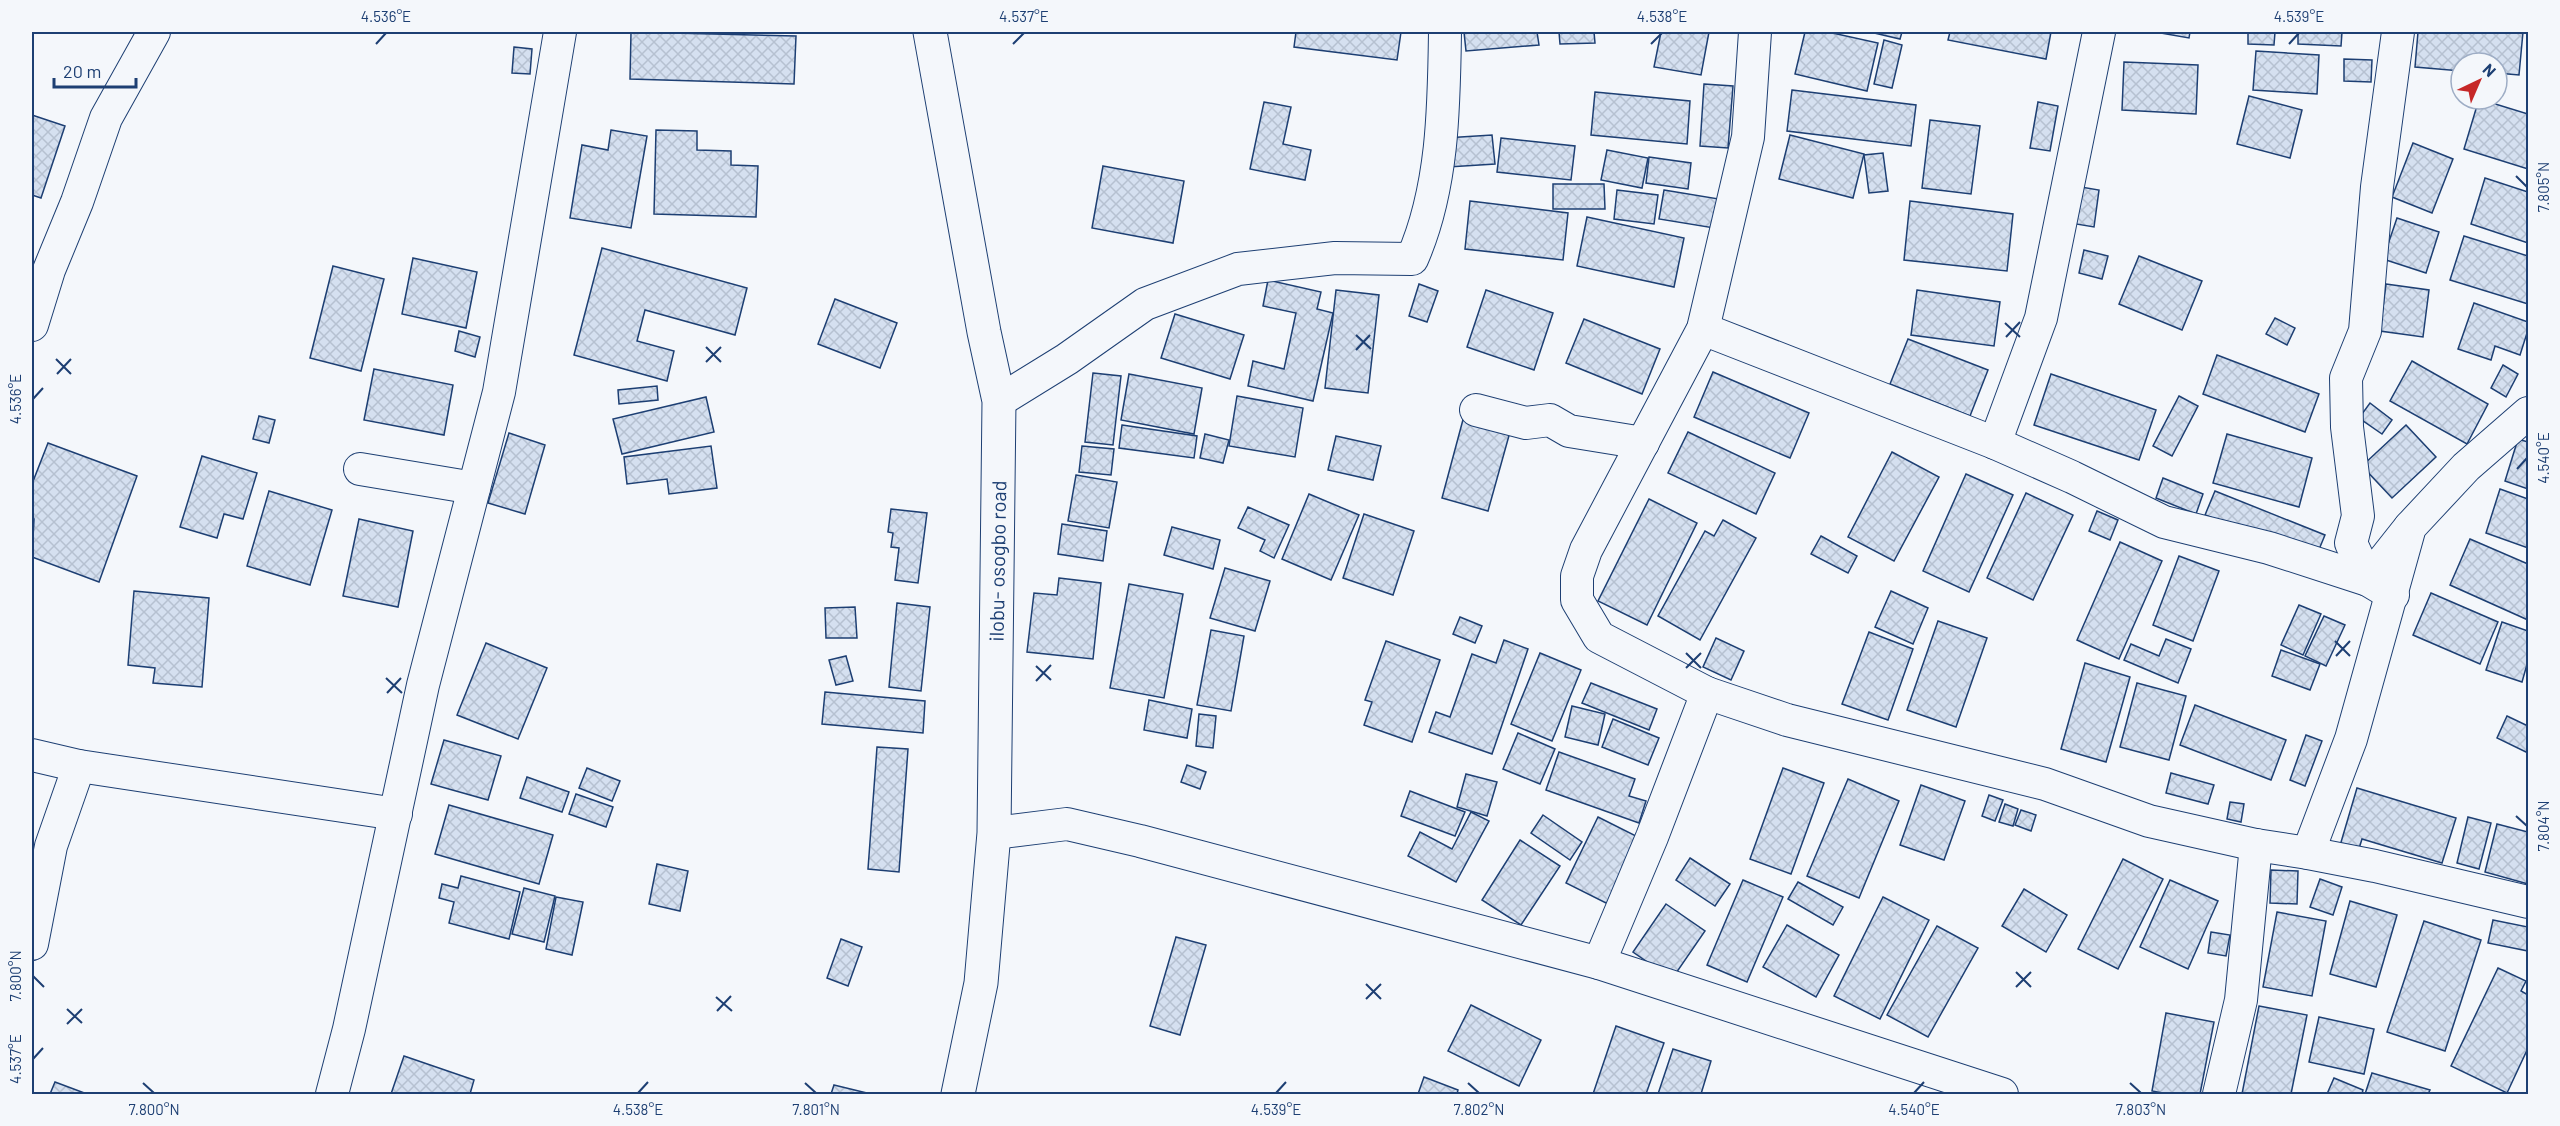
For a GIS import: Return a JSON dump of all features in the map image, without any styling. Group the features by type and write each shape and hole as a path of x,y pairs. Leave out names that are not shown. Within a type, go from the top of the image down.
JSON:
{"main road":[{"name":"ilobu- osogbo road","path":"930,32 984,332 999,401 994,833 981,983 958,1095"}],"street":[{"path":"32,325 49,270 77,202 106,118 154,32"},
{"path":"332,1095 423,685 499,392 560,32"},
{"path":"999,401 1067,359 1144,304 1238,269 1335,258 1412,259 1426,228 1444,113 1444,32"},
{"path":"1755,32 1748,137 1703,329 1586,550 1578,576 1577,600 1599,637 1707,693 1787,720 2045,784 2149,822 2256,846 2308,853 2529,902"},
{"path":"1995,443 2041,318 2099,32"},
{"path":"2380,587 2351,543 2358,516 2347,427 2346,378 2365,331 2377,188 2397,32"},
{"path":"1703,329 1995,443 2072,477 2164,522 2270,548 2380,587"},
{"path":"1476,410 1526,423 1550,420 1569,431 1643,443"},
{"path":"2308,853 2351,739 2380,587 2410,527 2466,467 2529,413"},
{"path":"360,469 474,488"},
{"path":"1599,963 1652,837 1707,693"},
{"path":"32,755 80,766 396,814"},
{"path":"32,944 51,846 80,766"},
{"path":"994,833 1068,824 1140,841 1599,963 2002,1095"},
{"path":"2219,1095 2241,1000 2256,846"}],"building":[{"path":"631,32 796,36 794,84 630,79"},
{"path":"1296,32 1401,32 1397,60 1294,47"},
{"path":"1464,32 1537,32 1539,45 1466,51"},
{"path":"1559,32 1594,32 1595,43 1560,44"},
{"path":"1661,32 1709,32 1701,75 1654,67"},
{"path":"1805,32 1828,32 1878,43 1867,91 1795,74"},
{"path":"1870,32 1902,32 1900,39"},
{"path":"1950,32 2051,32 2046,59 1948,40"},
{"path":"2155,32 2190,32 2189,38"},
{"path":"2248,32 2275,32 2274,45 2248,44"},
{"path":"2298,32 2342,32 2341,46 2298,44"},
{"path":"2418,32 2523,32 2519,75 2509,74 2509,51 2449,51 2449,70 2415,67"},
{"path":"1884,40 1902,45 1892,88 1874,84"},
{"path":"514,47 532,49 530,74 512,73"},
{"path":"2256,51 2319,55 2317,94 2253,90"},
{"path":"2344,59 2372,60 2371,82 2344,81"},
{"path":"2124,62 2198,65 2196,114 2122,110"},
{"path":"1704,84 1733,86 1728,148 1700,146"},
{"path":"1792,90 1916,105 1911,146 1787,131"},
{"path":"1595,92 1690,101 1687,144 1591,135"},
{"path":"2249,96 2302,110 2290,158 2237,144"},
{"path":"1264,102 1291,107 1283,144 1311,150 1305,180 1250,169"},
{"path":"2038,102 2058,106 2050,151 2030,148"},
{"path":"2509,108 2528,114 2528,169 2464,149 2475,111 2509,111"},
{"path":"32,115 65,126 41,198 32,195"},
{"path":"1930,120 1980,126 1971,194 1922,188"},
{"path":"611,130 647,136 631,228 570,218 582,145 608,150"},
{"path":"656,130 697,131 697,150 731,151 731,165 758,166 756,217 654,214"},
{"path":"1492,135 1495,164 1448,167 1445,138"},
{"path":"1790,135 1864,154 1853,198 1779,179"},
{"path":"1501,138 1575,146 1571,180 1497,172"},
{"path":"2413,143 2453,159 2432,213 2392,197"},
{"path":"1607,150 1648,158 1642,188 1601,180"},
{"path":"1883,153 1888,191 1869,193 1864,155"},
{"path":"1649,157 1691,163 1688,189 1646,183"},
{"path":"1103,166 1184,181 1173,243 1092,228"},
{"path":"2485,178 2528,192 2528,243 2471,224"},
{"path":"1553,184 1604,184 1605,209 1553,209"},
{"path":"2075,186 2099,190 2094,227 2070,223"},
{"path":"1617,190 1658,195 1654,224 1614,219"},
{"path":"1664,190 1719,199 1714,228 1659,219"},
{"path":"1470,201 1568,213 1563,260 1465,249"},
{"path":"1910,201 2013,214 2007,271 1904,260"},
{"path":"1587,217 1684,238 1674,287 1577,266"},
{"path":"2397,218 2439,232 2426,273 2383,259"},
{"path":"2464,236 2528,256 2528,304 2450,280"},
{"path":"602,248 747,288 735,335 645,310 637,341 674,351 667,381 574,355"},
{"path":"2084,250 2108,256 2102,279 2079,273"},
{"path":"2139,256 2202,281 2182,330 2119,304"},
{"path":"413,258 477,272 466,328 402,314"},
{"path":"333,266 384,279 361,371 310,358"},
{"path":"1268,280 1321,292 1317,309 1333,313 1313,401 1248,386 1253,361 1284,369 1296,313 1263,306"},
{"path":"1419,284 1438,291 1427,322 1409,316"},
{"path":"2386,284 2429,290 2423,337 2380,331"},
{"path":"1336,290 1379,295 1368,393 1325,388"},
{"path":"1486,290 1553,313 1534,370 1467,347"},
{"path":"1917,290 2000,302 1994,346 1911,335"},
{"path":"835,299 897,323 880,368 818,344"},
{"path":"2474,303 2528,322 2528,330 2520,355 2495,346 2491,360 2458,349"},
{"path":"1175,314 1244,335 1230,379 1161,358"},
{"path":"2275,318 2295,328 2287,345 2266,334"},
{"path":"1584,319 1660,349 1642,394 1566,363"},
{"path":"459,331 480,337 475,357 455,351"},
{"path":"1908,339 1988,370 1970,416 1890,384"},
{"path":"2217,355 2319,394 2305,432 2203,394"},
{"path":"2412,361 2488,404 2467,444 2390,401"},
{"path":"2503,365 2518,374 2506,397 2491,388"},
{"path":"374,369 453,385 444,435 364,420"},
{"path":"1713,372 1809,413 1790,458 1694,417"},
{"path":"1093,373 1121,376 1113,445 1085,442"},
{"path":"1129,374 1202,388 1194,434 1121,420"},
{"path":"2051,374 2156,410 2139,460 2034,425"},
{"path":"657,386 658,400 619,404 618,390"},
{"path":"1237,396 1303,408 1295,457 1229,446"},
{"path":"2179,396 2198,406 2172,456 2153,446"},
{"path":"706,397 714,432 622,454 613,419"},
{"path":"1468,401 1515,414 1488,511 1442,498"},
{"path":"2370,403 2392,420 2382,434 2359,418"},
{"path":"259,416 275,420 269,443 253,439"},
{"path":"1122,425 1197,436 1194,458 1119,448"},
{"path":"2406,425 2436,457 2392,498 2362,466"},
{"path":"1688,432 1775,473 1756,514 1668,473"},
{"path":"509,433 545,445 525,514 488,503"},
{"path":"1205,434 1229,440 1223,463 1200,458"},
{"path":"2227,434 2312,458 2299,507 2213,483"},
{"path":"1336,436 1381,446 1373,480 1328,470"},
{"path":"2518,439 2528,442 2528,489 2505,481"},
{"path":"48,443 137,476 99,582 32,557 34,519 32,518 32,484"},
{"path":"711,446 717,488 669,494 667,479 627,484 624,457"},
{"path":"1082,446 1114,449 1111,475 1079,472"},
{"path":"1892,452 1939,477 1894,561 1848,537"},
{"path":"202,456 257,473 243,519 224,514 217,538 180,527"},
{"path":"1966,474 2013,495 1969,592 1923,571"},
{"path":"1076,475 1117,482 1109,528 1068,521"},
{"path":"2163,478 2203,494 2196,514 2156,498"},
{"path":"2500,489 2528,499 2528,548 2486,533"},
{"path":"269,491 332,510 310,585 247,566"},
{"path":"2215,491 2325,535 2315,559 2205,515"},
{"path":"2026,493 2073,515 2033,600 1987,578"},
{"path":"1309,494 1359,515 1331,580 1282,559"},
{"path":"1649,499 1697,523 1647,625 1598,601"},
{"path":"1248,507 1289,525 1274,558 1260,551 1265,540 1238,528"},
{"path":"891,509 927,513 918,583 895,580 899,548 891,547 893,533 888,532"},
{"path":"2097,511 2118,520 2110,540 2089,531"},
{"path":"1364,514 1414,531 1393,595 1343,578"},
{"path":"359,519 413,531 398,607 343,596"},
{"path":"1723,520 1756,538 1700,640 1658,616 1705,531 1714,536"},
{"path":"1062,524 1107,531 1103,561 1058,554"},
{"path":"1172,527 1220,540 1213,569 1164,555"},
{"path":"1821,536 1857,556 1848,573 1811,554"},
{"path":"2470,539 2528,564 2528,620 2450,585"},
{"path":"2120,542 2162,561 2119,659 2077,640"},
{"path":"2179,556 2219,571 2193,641 2153,625"},
{"path":"1225,568 1270,581 1255,631 1210,618"},
{"path":"1059,578 1101,583 1093,659 1027,652 1034,593 1057,595"},
{"path":"1129,584 1183,594 1164,698 1110,688"},
{"path":"134,591 209,598 202,687 153,683 155,668 128,665"},
{"path":"1891,591 1928,608 1913,644 1875,627"},
{"path":"2431,593 2498,622 2480,664 2413,635"},
{"path":"897,603 930,607 921,691 889,687"},
{"path":"2299,605 2321,614 2303,655 2281,645"},
{"path":"855,607 857,638 826,638 825,608"},
{"path":"2324,616 2345,625 2326,666 2305,656"},
{"path":"1460,617 1482,626 1475,643 1453,634"},
{"path":"1938,621 1987,638 1956,727 1907,710"},
{"path":"2502,622 2528,631 2528,661 2522,682 2486,670"},
{"path":"1211,630 1244,636 1231,711 1197,705"},
{"path":"1869,632 1913,649 1888,720 1842,704"},
{"path":"1716,638 1744,651 1731,680 1703,667"},
{"path":"2166,639 2191,649 2178,683 2124,660 2131,644 2159,656"},
{"path":"1504,640 1528,649 1492,754 1429,732 1436,712 1450,717 1472,654 1496,663"},
{"path":"1386,641 1440,660 1412,742 1364,725 1372,702 1365,700"},
{"path":"486,643 547,668 518,739 457,715"},
{"path":"2281,650 2320,664 2310,690 2272,676"},
{"path":"1540,653 1581,670 1552,741 1511,724"},
{"path":"846,656 853,681 836,685 829,660"},
{"path":"2085,663 2130,677 2106,762 2061,749"},
{"path":"1591,683 1657,709 1649,730 1582,703"},
{"path":"2137,683 2186,696 2169,760 2120,747"},
{"path":"825,692 925,701 923,733 822,724"},
{"path":"1149,700 1192,709 1187,738 1144,730"},
{"path":"2195,705 2286,740 2271,780 2180,745"},
{"path":"1572,706 1605,714 1598,745 1565,737"},
{"path":"1199,714 1216,716 1213,748 1196,746"},
{"path":"2507,716 2528,726 2528,753 2497,738"},
{"path":"1613,719 1659,738 1648,765 1602,747"},
{"path":"1518,733 1555,749 1540,784 1503,769"},
{"path":"2306,735 2322,741 2305,786 2290,780"},
{"path":"444,740 501,756 488,800 431,784"},
{"path":"877,747 908,749 899,872 868,869"},
{"path":"1559,752 1635,779 1629,796 1646,801 1639,823 1546,790"},
{"path":"1187,765 1206,772 1200,789 1181,782"},
{"path":"587,768 620,781 612,801 579,788"},
{"path":"1783,768 1824,783 1791,874 1750,859"},
{"path":"2171,773 2214,785 2208,804 2166,793"},
{"path":"1466,774 1497,782 1487,816 1457,807"},
{"path":"527,777 569,792 562,812 520,798"},
{"path":"1848,779 1899,801 1859,898 1807,876"},
{"path":"1921,785 1965,801 1944,860 1900,845"},
{"path":"2357,788 2456,818 2442,863 2362,839 2357,855 2339,849"},
{"path":"1410,791 1465,812 1455,836 1401,816"},
{"path":"576,794 613,807 606,827 569,814"},
{"path":"1989,795 2003,800 1995,821 1982,816"},
{"path":"2230,802 2244,804 2241,822 2227,819"},
{"path":"2005,804 2018,809 2013,826 1999,822"},
{"path":"449,805 553,835 539,884 435,854"},
{"path":"2021,810 2036,815 2031,831 2015,825"},
{"path":"1471,812 1489,821 1456,882 1408,856 1420,832 1452,849"},
{"path":"1543,815 1582,842 1570,860 1531,833"},
{"path":"1598,817 1640,838 1608,904 1566,883"},
{"path":"2468,817 2491,823 2479,869 2457,863"},
{"path":"2497,824 2528,832 2528,884 2485,872"},
{"path":"1520,840 1560,866 1521,925 1482,900"},
{"path":"1690,858 1730,884 1715,906 1676,880"},
{"path":"2123,859 2163,879 2118,969 2078,949"},
{"path":"657,864 688,871 680,911 649,904"},
{"path":"2271,870 2298,871 2297,904 2270,903"},
{"path":"461,876 520,892 509,939 449,923 454,902 439,898 442,884 458,888"},
{"path":"2320,879 2342,887 2333,915 2310,907"},
{"path":"1743,880 1783,897 1747,982 1707,965"},
{"path":"2170,880 2218,901 2188,969 2140,947"},
{"path":"1798,882 1843,907 1833,925 1788,899"},
{"path":"524,888 555,896 544,942 512,934"},
{"path":"2024,889 2067,915 2046,952 2002,926"},
{"path":"556,897 583,902 572,955 546,949"},
{"path":"1883,897 1929,920 1880,1019 1834,996"},
{"path":"2350,901 2397,915 2376,987 2330,974"},
{"path":"1666,904 1705,931 1672,979 1633,952"},
{"path":"2277,912 2326,921 2312,996 2263,987"},
{"path":"2493,920 2528,927 2528,951 2488,943"},
{"path":"2424,921 2481,940 2445,1051 2387,1032"},
{"path":"1787,925 1839,955 1816,997 1763,967"},
{"path":"1937,926 1978,948 1928,1037 1887,1015"},
{"path":"2211,932 2230,935 2226,956 2208,953"},
{"path":"1176,937 1206,945 1180,1035 1150,1026"},
{"path":"841,939 862,947 848,986 827,978"},
{"path":"2498,968 2526,981 2521,991 2528,995 2528,1048 2507,1093 2451,1066"},
{"path":"1471,1005 1541,1040 1519,1086 1448,1051"},
{"path":"2259,1006 2307,1015 2291,1094 2242,1094"},
{"path":"2166,1013 2214,1022 2200,1094 2168,1094 2152,1091"},
{"path":"2319,1017 2374,1029 2364,1074 2309,1062"},
{"path":"1616,1026 1664,1043 1646,1094 1593,1094"},
{"path":"1673,1049 1711,1061 1701,1094 1658,1094"},
{"path":"404,1056 474,1080 470,1094 391,1094"},
{"path":"2372,1073 2430,1090 2428,1094 2365,1094"},
{"path":"1424,1077 1458,1090 1457,1094 1418,1094"},
{"path":"2334,1078 2363,1090 2362,1094 2327,1094"},
{"path":"55,1082 87,1094 50,1094"},
{"path":"834,1085 871,1094 831,1094"}]}
